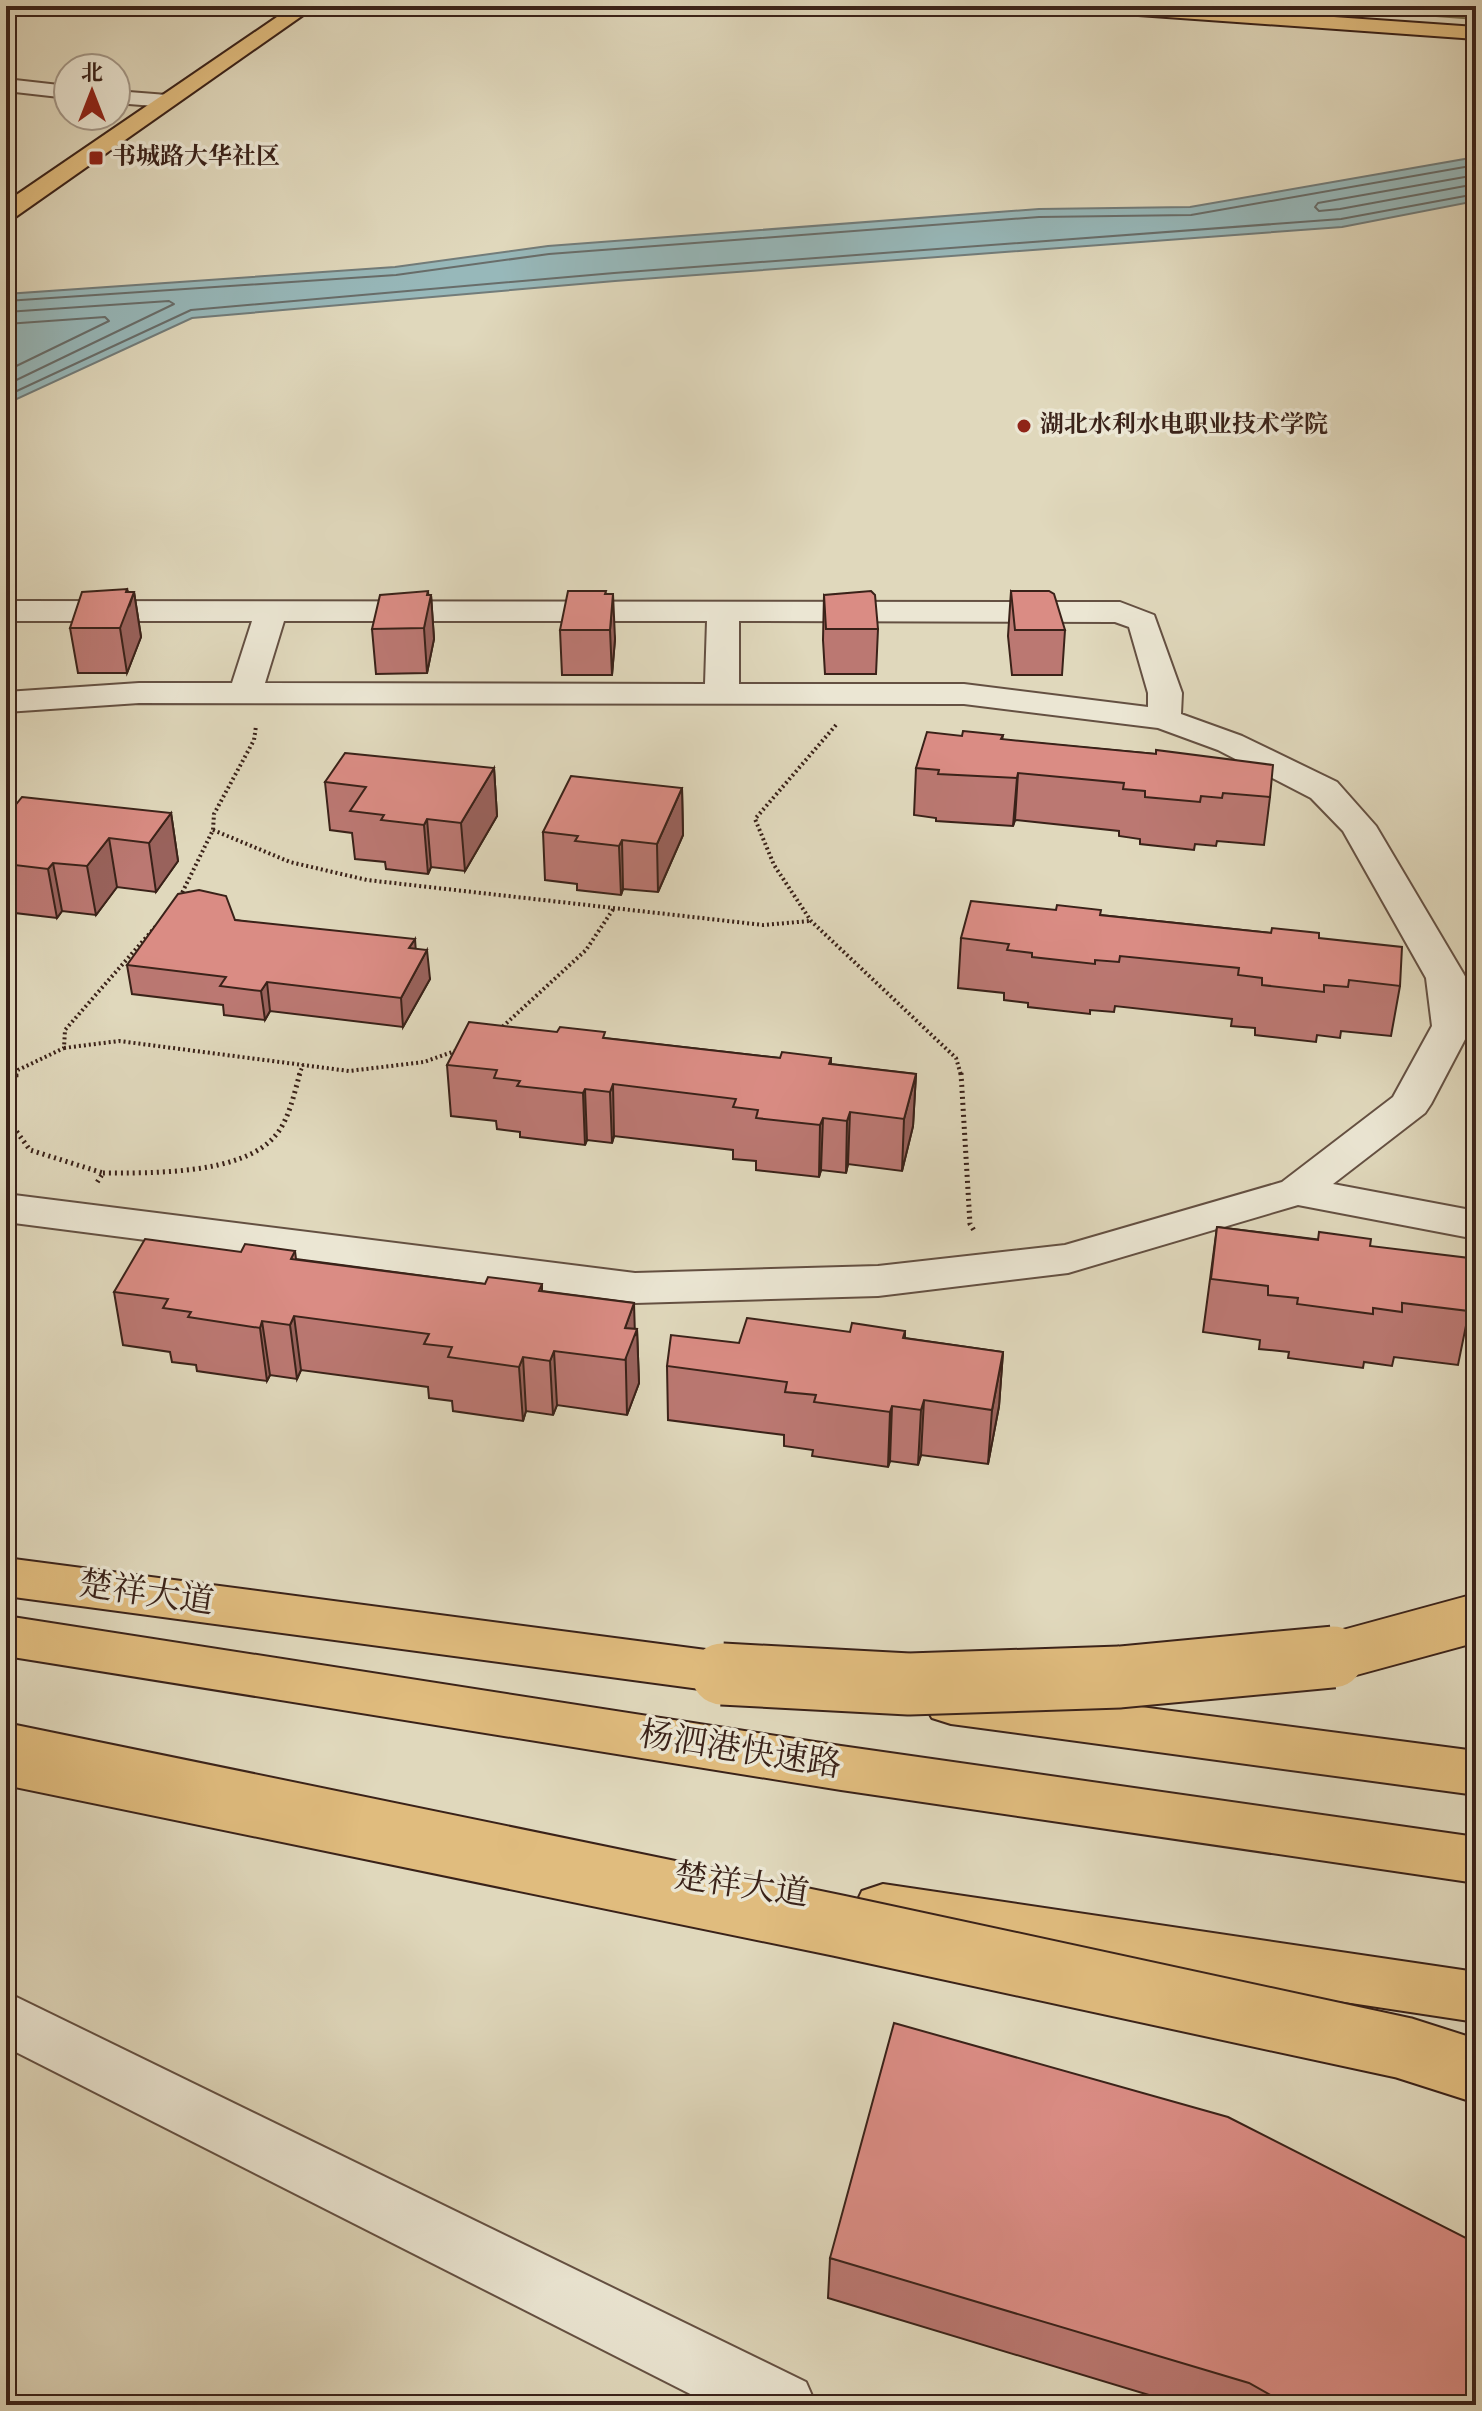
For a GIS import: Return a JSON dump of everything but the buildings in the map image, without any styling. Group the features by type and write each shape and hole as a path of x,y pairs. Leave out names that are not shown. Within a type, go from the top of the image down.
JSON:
{"main road":[{"path":"6,213 284,6"},
{"path":"6,195 306,6"},
{"path":"1096,6 1476,33"},
{"path":"1200,6 1476,26"},
{"name":"楚祥大道","path":"6,1577 1476,1773"},
{"path":"6,1613 706,1673 909,1684 1120,1677 1333,1657 1476,1618"},
{"name":"杨泗港快速路","path":"6,1636 841,1768 1476,1860"},
{"path":"6,1754 840,1926 1476,2065"},
{"name":"楚祥大道","path":"6,1777 1476,1997"},
{"path":"1404,2048 1476,2071"}],"street":[{"path":"6,85 52,90"},
{"path":"132,98 157,100"},
{"path":"6,611 1120,612 1143,622 1165,693 1164,719"},
{"path":"252,693 271,611"},
{"path":"722,693 723,612"},
{"path":"6,1208 635,1288 878,1281 1068,1259 1297,1191 1410,1104 1452,1026 1446,978 1358,826 1324,790 1230,743 1164,719 964,694 139,693 12,704"},
{"path":"1297,1191 1476,1225"},
{"path":"6,2018 782,2405"}],"path":[{"path":"173,908 192,878 213,830 214,814 254,740 252,693"},
{"path":"863,694 755,819 774,865 811,921 956,1058 963,1081 970,1224 998,1267"},
{"path":"213,830 290,862 367,880 763,925 811,921"},
{"path":"491,1037 586,950 614,908"},
{"path":"64,1048 65,1030 162,919"},
{"path":"6,1105 18,1070 64,1048 119,1041 303,1065 364,1069 424,1062 464,1047"},
{"path":"6,1117 30,1150 103,1173 177,1172 247,1156 275,1138 303,1065"},
{"path":"75,1217 103,1173"}],"green space":[{"path":"1299,6 1476,6 1476,19"}],"water":[{"path":"1476,157 1476,201 1342,227 615,281 192,318 6,404 6,351 10,349 6,345 6,294 395,267 548,246 1039,209 1190,207"}],"place":[{"name":"书城路大华社区","path":"96,158"},
{"name":"湖北水利水电职业技术学院","path":"1024,426"}]}
